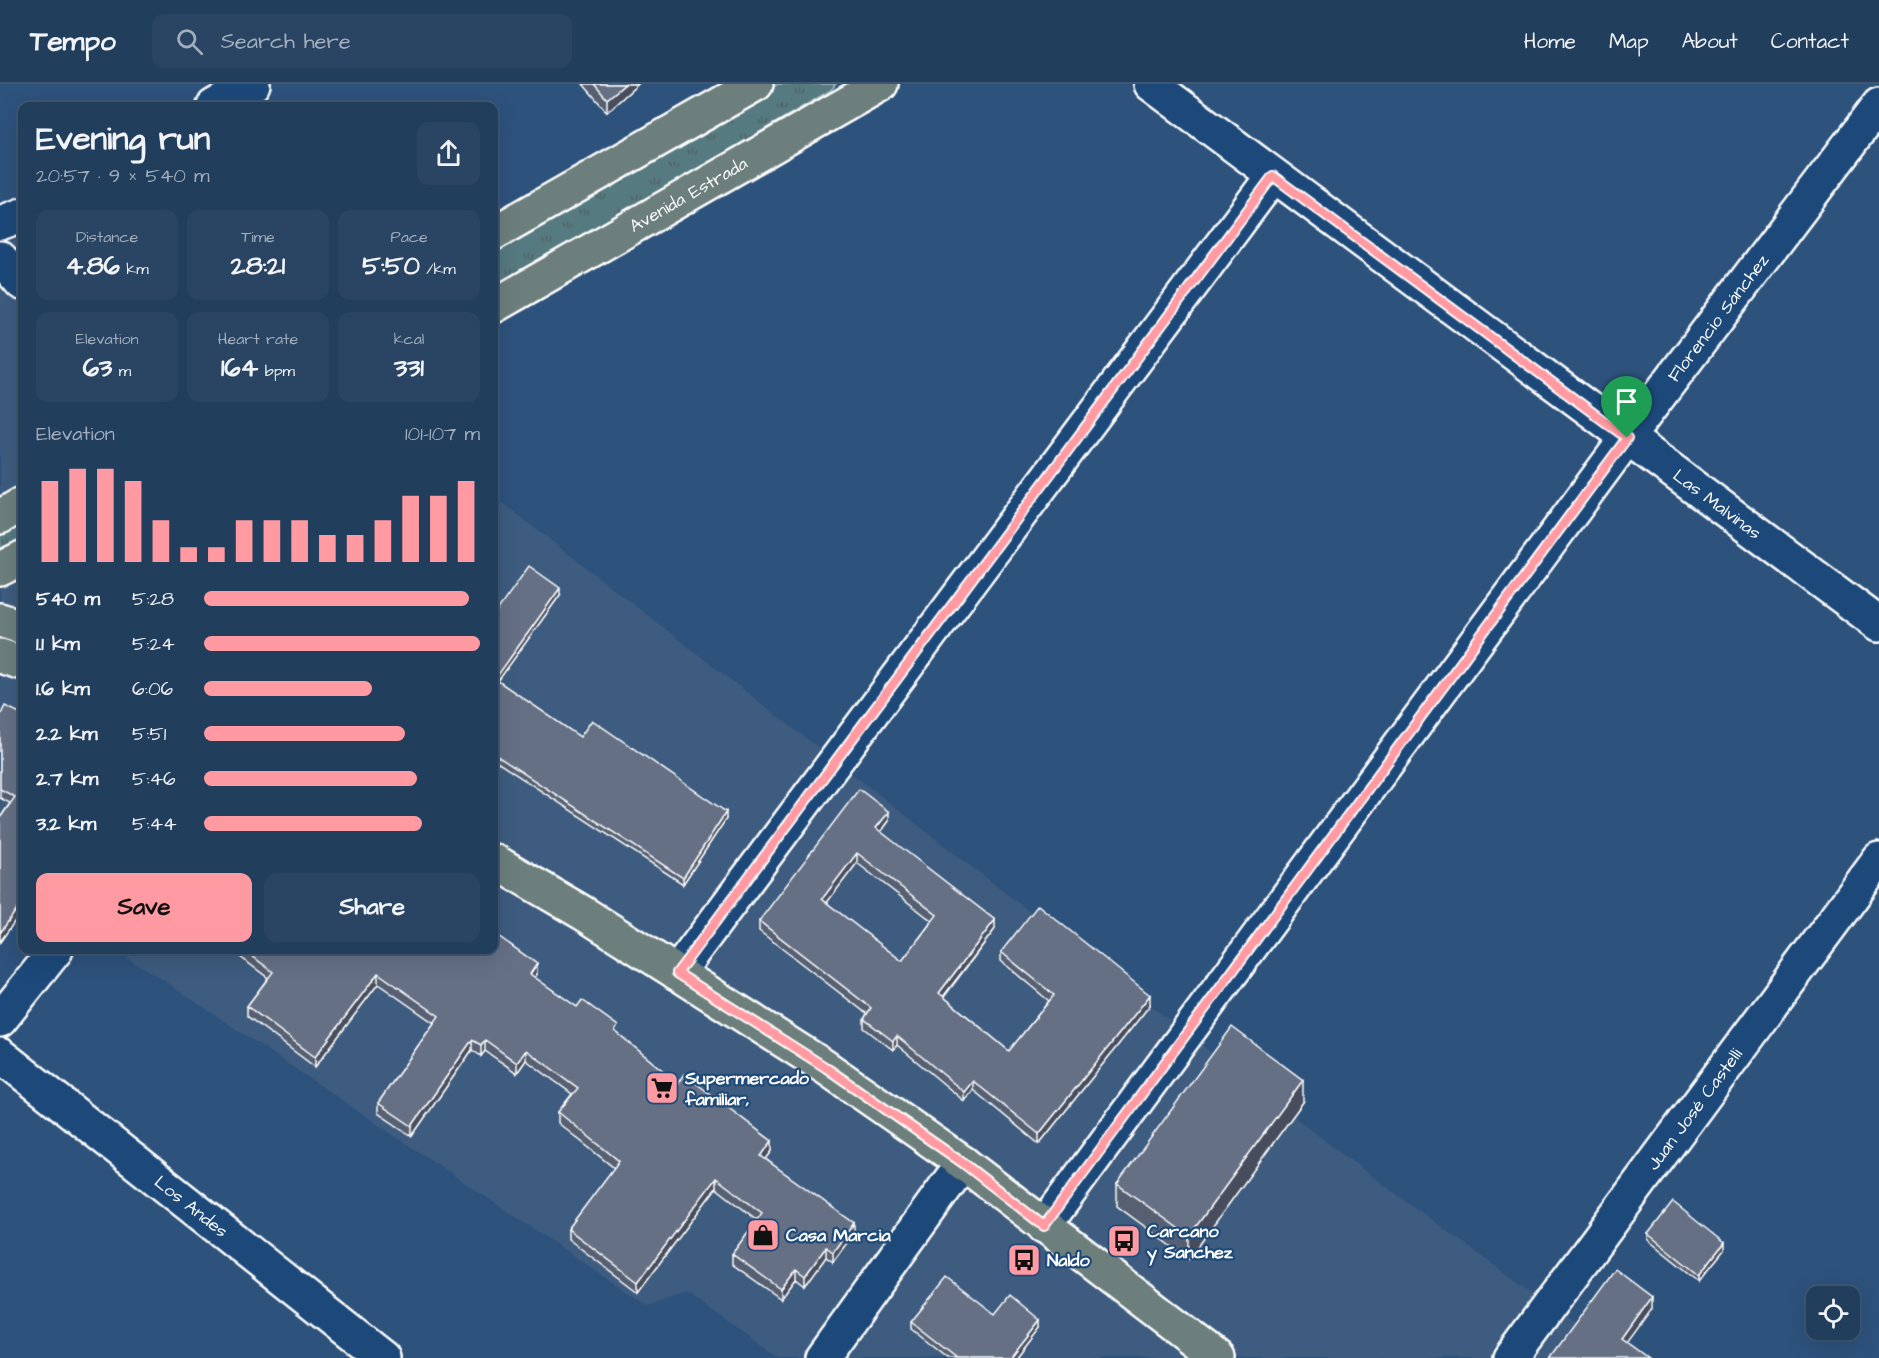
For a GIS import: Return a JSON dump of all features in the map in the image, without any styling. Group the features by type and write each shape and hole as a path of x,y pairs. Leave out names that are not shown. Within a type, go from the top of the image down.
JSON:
{"main road":[{"path":"498,231 756,84"},
{"name":"Avenida Estrada","path":"498,304 873,86"},
{"path":"0,517 18,506"},
{"path":"0,569 18,560"},
{"path":"0,620 18,626"},
{"path":"0,656 18,662"},
{"path":"498,863 583,912 825,1067 963,1163 1218,1358"}],"street":[{"path":"221,102 253,84"},
{"name":"Las Malvinas","path":"1151,84 1879,624"},
{"name":"Florencio Sánchez","path":"1044,1226 1627,438 1879,105"},
{"path":"677,973 1273,176"},
{"path":"0,223 18,216"},
{"path":"0,258 18,278"},
{"name":"Juan José Castelli","path":"1510,1358 1879,860"},
{"path":"0,1020 53,954"},
{"name":"Los Andes","path":"0,1055 383,1358"},
{"path":"822,1358 963,1163"}],"shaded area":[{"path":"0,239 18,240 18,893 0,882"},
{"path":"498,499 1346,1157 1621,1358 778,1358 686,1293 648,1306 154,974 120,954 498,954"}],"green space":[{"path":"778,84 836,84 831,90 498,287 498,250"},
{"path":"18,523 18,552 0,561 0,534"}],"building":[{"path":"594,84 625,84 607,99"},
{"path":"529,566 560,588 498,675 498,609"},
{"path":"498,681 580,737 592,720 726,812 683,878 498,757"},
{"path":"5,706 18,712 18,908 0,933 0,818 15,797 0,789 0,716"},
{"path":"859,789 889,812 876,828 995,920 939,993 1009,1051 1054,995 1001,952 1038,905 1150,995 1039,1134 973,1081 964,1092 897,1036 893,1041 864,1019 871,1008 759,921","holes":["857,853 937,915 902,961 822,899"]},
{"path":"498,936 537,964 530,974 577,1007 582,1000 618,1026 615,1031 678,1083 684,1074 772,1141 761,1156 854,1223 833,1252 826,1247 805,1276 796,1269 781,1289 732,1254 762,1213 716,1178 638,1282 568,1229 619,1161 558,1112 578,1088 526,1050 517,1063 485,1040 481,1045 472,1040 412,1126 378,1103 439,1016 378,973 315,1057 247,1006 273,972 249,954 498,954"},
{"path":"1232,1027 1303,1080 1189,1236 1117,1184"},
{"path":"1673,1202 1724,1243 1699,1275 1648,1234"},
{"path":"1615,1269 1652,1297 1622,1339 1648,1358 1550,1358"},
{"path":"947,1277 995,1314 1010,1295 1040,1320 1010,1358 957,1358 911,1322"}],"place":[{"name":"Supermercado familiar,","path":"662,1088"},
{"name":"Casa Marcia","path":"763,1235"},
{"name":"Carcano y Sanchez","path":"1124,1241"},
{"name":"Naldo","path":"1024,1260"}],"route":[{"path":"1273,176 1627,438 1044,1226 963,1163 825,1067 677,973 1273,176"}]}
